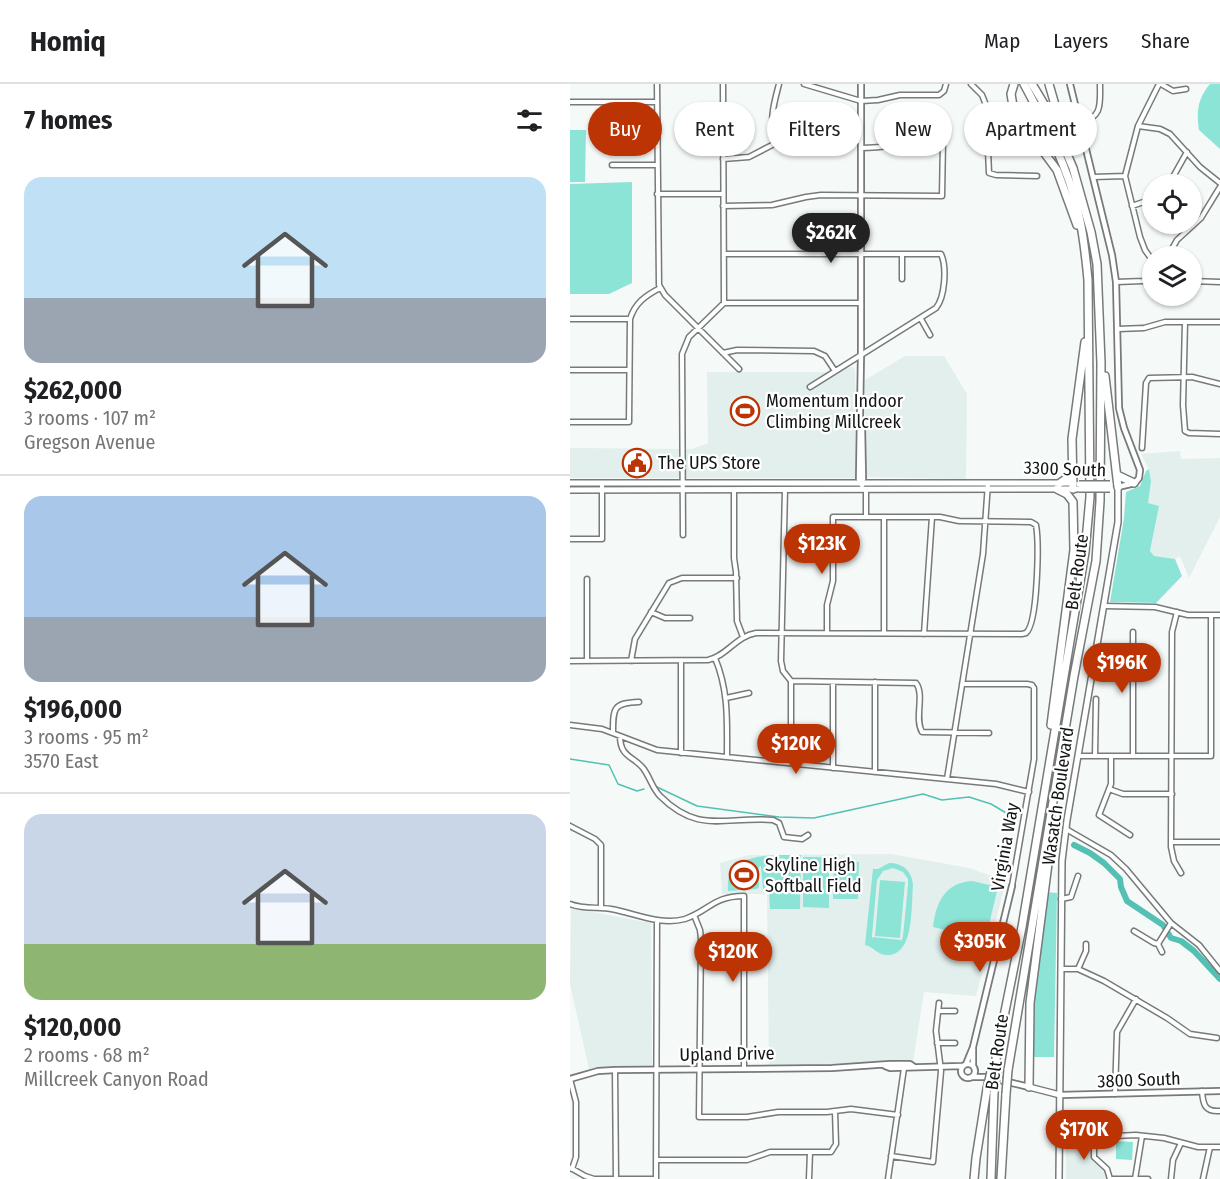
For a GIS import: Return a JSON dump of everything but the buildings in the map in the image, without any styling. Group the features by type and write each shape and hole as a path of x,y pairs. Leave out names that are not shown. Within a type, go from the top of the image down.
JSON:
{"highway":[{"path":"1014,84 1011,94 1014,112 1057,170 1084,244"},
{"name":"Belt Route","path":"991,1179 991,1090 996,1056 1022,927 1089,518 1090,369 1088,280 1084,244 1079,215 1065,171 1043,120 1024,84"},
{"name":"Belt Route","path":"1001,1179 1008,1070 1058,768 1097,553 1100,501 1101,363 1097,264 1089,224 1073,168 1050,114 1032,84"},
{"path":"1049,84 1073,168"},
{"path":"1046,783 1052,715 1074,550 1073,502 1058,486 1067,478 1071,462 1074,415 1088,310"},
{"path":"1101,363 1105,373 1117,475 1113,487"},
{"path":"1071,462 1076,486"},
{"path":"1117,475 1134,483"},
{"path":"1029,1087 1030,1003 1058,768"},
{"path":"974,1179 991,1090"}],"main road":[{"name":"3300 South","path":"570,483 602,486 683,486 787,483 988,483 1113,487"},
{"name":"3300 South","path":"570,490 602,486"},
{"name":"3300 South","path":"683,486 785,490 988,490 1058,486"},
{"name":"Wasatch Boulevard","path":"1059,1179 1061,899 1066,829 1118,522 1113,487"},
{"path":"1029,1087 1060,1095"}],"street":[{"path":"657,84 657,102"},
{"path":"723,84 724,303"},
{"path":"774,102 779,84"},
{"path":"804,84 861,101 896,96 939,95 944,91 945,84"},
{"path":"861,84 861,101"},
{"path":"971,84 979,92 986,105 989,173 996,176 1037,176"},
{"path":"1070,84 1074,102"},
{"path":"1097,113 1100,84"},
{"path":"1144,246 1125,176 1138,126 1160,84 1173,91 1186,89"},
{"path":"570,102 588,102"},
{"path":"1138,126 1167,132 1220,185 1201,218 1179,237 1174,246"},
{"path":"723,206 772,205 814,196 942,196 943,141 917,141 862,148"},
{"path":"723,159 749,157 767,148"},
{"path":"1175,174 1187,152"},
{"path":"657,156 660,288 739,369"},
{"path":"861,156 859,479 866,490 866,517"},
{"path":"1088,156 1112,255 1116,282 1119,408 1140,470 1139,478 1134,483 1113,487"},
{"path":"612,165 657,165"},
{"path":"1093,177 1125,176"},
{"path":"657,194 723,194"},
{"path":"1132,206 1142,202"},
{"path":"723,254 941,254 944,260 944,289 939,305 921,319 810,387"},
{"path":"902,254 902,279"},
{"path":"1116,282 1142,281"},
{"path":"1202,281 1220,282"},
{"path":"570,422 629,422 630,319 638,303 660,288"},
{"path":"683,535 682,354 687,340 724,303 861,303"},
{"path":"570,319 630,319"},
{"path":"921,319 930,334"},
{"path":"1118,329 1138,329 1166,322 1220,322"},
{"path":"1185,322 1183,405 1186,433 1220,434"},
{"path":"723,353 737,350 814,351 825,356 835,371"},
{"path":"570,370 629,370"},
{"path":"1142,448 1147,380 1150,377 1202,378 1214,384 1220,384"},
{"path":"787,483 781,666 791,681 791,763"},
{"path":"947,779 971,634 986,522 988,483"},
{"path":"570,539 602,539 602,486"},
{"path":"734,489 737,621 743,637"},
{"path":"570,661 706,661 716,658 743,637 756,633 971,634 1028,633 1037,585 1035,523 959,521 942,517 833,517 833,583 827,605 827,633"},
{"path":"884,517 884,633"},
{"path":"924,634 932,517"},
{"path":"631,661 634,642 666,587 675,579 737,578"},
{"path":"587,579 587,661"},
{"path":"1104,606 1155,607 1177,612 1220,615"},
{"path":"651,612 665,618 690,618"},
{"path":"1177,612 1172,632 1172,842 1173,859 1181,873"},
{"path":"1078,756 1211,756 1211,615"},
{"path":"1133,632 1133,756"},
{"path":"716,658 724,681 726,698 727,757"},
{"path":"681,661 681,753"},
{"path":"791,681 917,684 920,730 926,733 989,732"},
{"path":"833,682 833,768"},
{"path":"875,682 875,771"},
{"name":"Virginia Way","path":"960,1073 973,1047 1012,886 1034,754 1034,691 1032,685 962,684"},
{"path":"726,698 748,693"},
{"path":"1095,756 1096,699"},
{"path":"613,733 613,717 616,707 623,703 639,702"},
{"path":"570,725 591,727 613,733 653,749 1008,785 1029,792"},
{"path":"620,736 620,743 625,753 640,765 656,791 679,813 699,821 773,820 779,823 784,837 802,839 808,835"},
{"path":"1111,756 1112,779 1099,814 1101,818 1130,835"},
{"path":"1109,789 1124,794 1172,794"},
{"path":"570,826 596,839 601,844 601,908"},
{"path":"1066,829 1111,855 1126,869 1172,923 1199,945 1220,971"},
{"path":"1172,842 1220,842"},
{"path":"1061,899 1071,897 1078,876"},
{"path":"570,904 657,920 676,921 694,915 722,898 744,896 744,1069"},
{"path":"694,915 701,934 699,1117 747,1117 778,1112 852,1109 898,1115"},
{"path":"570,1079 576,1102 576,1157 571,1169 589,1178 656,1179 657,920"},
{"path":"1158,944 1172,923"},
{"path":"1134,932 1158,944"},
{"path":"1078,969 1086,951 1086,944"},
{"path":"1158,944 1162,952"},
{"path":"1060,969 1078,969 1136,999 1190,1034 1217,1038"},
{"path":"1115,1094 1117,1032 1136,999"},
{"path":"891,1156 933,1162 943,1067 936,1027 939,1003"},
{"path":"938,1011 955,1011"},
{"path":"937,1043 955,1043"},
{"name":"Virginia Way","path":"973,1047 974,1068"},
{"name":"Upland Drive","path":"570,1079 598,1071 615,1070 908,1064 913,1066"},
{"path":"964,1065 986,1074 987,1077"},
{"name":"Upland Drive","path":"885,1066 904,1068 904,1066 964,1065"},
{"name":"Upland Drive","path":"943,1067 960,1073 965,1078 972,1077"},
{"path":"888,1179 904,1068"},
{"path":"974,1068 972,1077 987,1077 1029,1087"},
{"path":"615,1070 616,1179"},
{"path":"1203,1091 1206,1108 1220,1111"},
{"name":"3800 South","path":"1060,1095 1220,1091"},
{"path":"656,1160 747,1160 770,1152 828,1152 833,1150 836,1144 835,1111"},
{"path":"1148,1179 1110,1179 1107,1169 1094,1157 1094,1137 1100,1135 1142,1136 1220,1147"},
{"path":"1134,1179 1142,1136"},
{"path":"1171,1179 1173,1160 1181,1143"},
{"path":"1203,1179 1210,1147"},
{"path":"809,1179 810,1152"}],"shaded area":[{"path":"905,356 944,356 967,394 966,479 864,477 865,380"},
{"path":"853,367 855,370 857,478 570,478 570,448 692,449 708,443 707,372 826,372"},
{"path":"1180,451 1181,459 1220,458 1220,517 1189,578 1180,556 1175,559 1154,556 1150,551 1159,506 1147,503 1151,481 1149,469 1141,454"},
{"path":"891,854 969,868 1006,881 976,996 924,992 913,1062 769,1065 767,894 722,894 720,863 749,855"},
{"path":"571,908 651,923 652,1066 589,1069 570,984"},
{"path":"1066,1134 1091,1138 1091,1158 1106,1171 1107,1179 1066,1179"}],"green space":[{"path":"1210,84 1220,84 1220,149 1199,130 1199,105"},
{"path":"570,130 586,130 585,182 570,182"},
{"path":"632,182 632,283 609,294 570,294 570,184"},
{"path":"1149,469 1151,481 1148,503 1159,506 1150,551 1154,556 1175,559 1182,576 1156,603 1110,602 1126,492 1140,486"},
{"path":"801,855 800,909 770,909 769,892 763,890 761,866 757,889 728,891 729,878 734,868 742,862 765,856"},
{"path":"803,857 829,857 829,908 803,907"},
{"path":"834,862 859,862 858,899 833,899"},
{"path":"889,863 902,866 909,872 913,885 907,939 902,948 886,955 865,945 873,869","holes":["893,868 903,872 908,879 908,885 901,942 901,940 873,937 872,939 877,880 883,871"]},
{"path":"880,880 905,882 900,938 875,936"},
{"path":"972,881 998,887 986,937 982,939 933,927 944,895 955,886"},
{"path":"1047,892 1057,893 1054,1057 1032,1057 1032,1004"},
{"path":"1116,1141 1133,1142 1132,1160 1116,1159"}],"waterway":[{"path":"570,759 609,765 618,784 637,791 644,789"},
{"path":"657,787 697,806 779,817 814,818 923,794 942,800 969,797 991,804 1013,817"},
{"path":"1074,845 1104,863 1120,879 1127,901 1163,925 1171,938 1181,941 1194,951 1220,979"}],"place":[{"name":"Momentum Indoor Climbing Millcreek","path":"745,411"},
{"name":"The UPS Store","path":"637,463"},
{"name":"Skyline High Softball Field","path":"744,875"}]}
